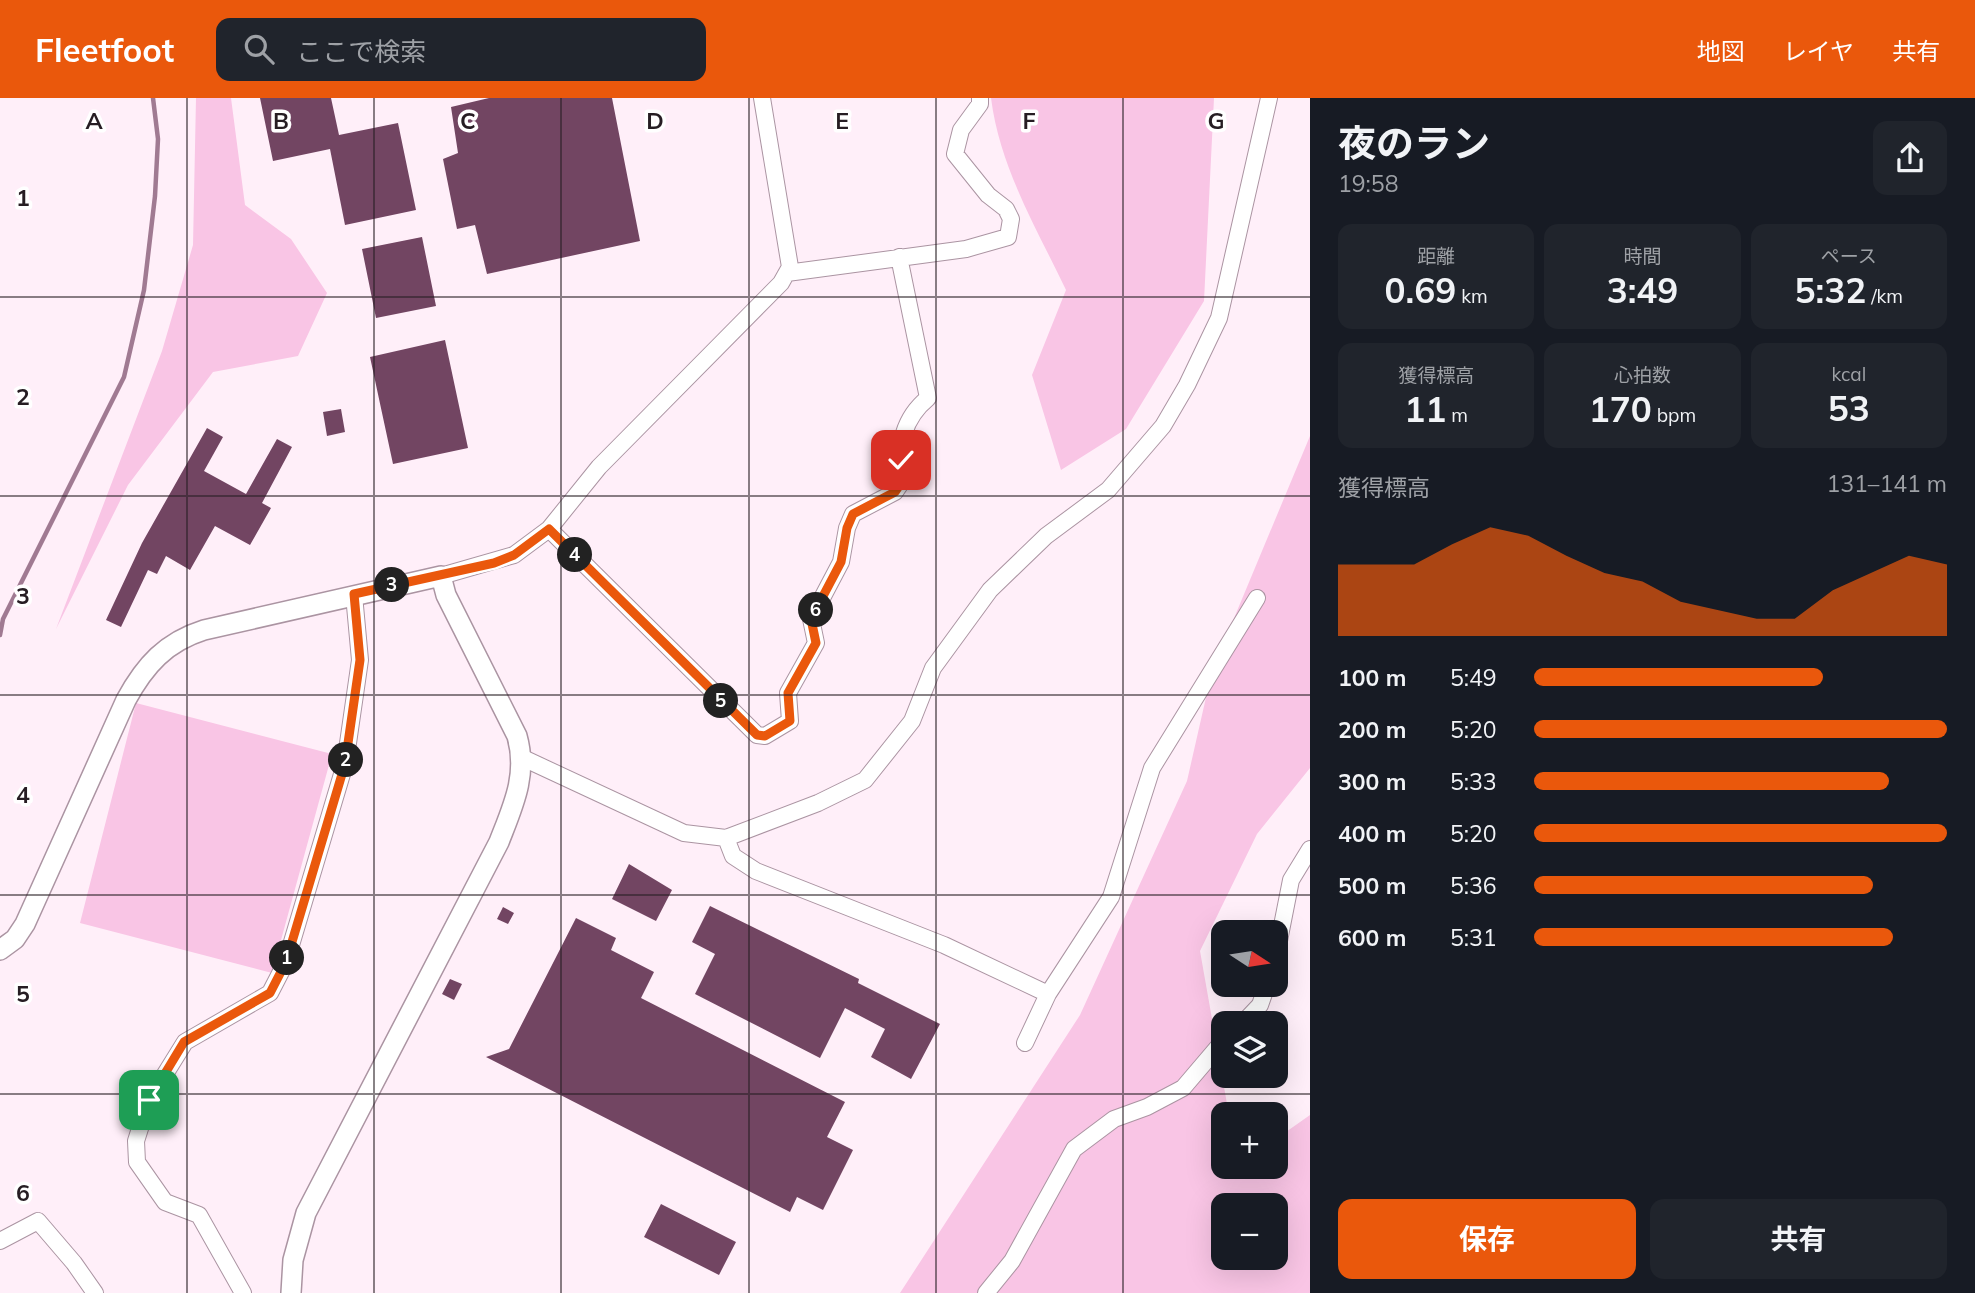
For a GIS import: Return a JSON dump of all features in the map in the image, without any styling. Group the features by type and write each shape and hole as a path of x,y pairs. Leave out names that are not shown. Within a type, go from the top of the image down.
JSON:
{"street":[{"path":"0,950 15,939 25,924 106,742 138,678 149,663 183,637 354,594 441,576 514,555 549,529 599,467 781,283 790,267 762,98"},
{"path":"787,272 966,249 1008,237 1011,219 1006,209 988,195 956,154 961,130 980,104 980,98"},
{"path":"523,758 684,833 726,838 818,803 865,780 912,721 933,668 990,590 1046,536 1108,490 1163,426 1187,385 1219,318 1269,98"},
{"path":"549,529 757,735 765,736 790,721 788,693 816,643 811,619 841,562 847,528 853,514 895,492 906,480 908,473 901,460 901,445 916,408 928,398 899,257"},
{"path":"291,1293 296,1248 306,1213 499,842 514,802 523,758 507,716 446,595 441,576"},
{"path":"243,1293 199,1215 165,1202 137,1162 136,1141 149,1100 184,1042 270,993 286,962 345,764 360,660 354,594"},
{"path":"1025,1042 1048,994 1111,897 1152,768 1257,598"},
{"path":"726,838 733,856 756,871 944,945 1048,994"},
{"path":"1284,920 1292,880 1310,849"},
{"path":"986,1293 1024,1241 1074,1149 1114,1119 1147,1107 1183,1088 1211,1055"},
{"path":"0,1241 38,1220 95,1293"}],"shaded area":[{"path":"196,98 231,98 245,205 291,239 327,293 298,356 213,372 128,485 56,629 162,351 193,245"},
{"path":"991,98 1214,98 1204,301 1126,429 1061,470 1032,375 1066,290 1011,173 1002,149"},
{"path":"1310,436 1310,768 1257,834 1215,920 1211,920 1211,928 1200,951 1211,1013 1211,1088 1224,1088 1227,1102 1211,1102 1211,1179 1288,1179 1288,1131 1310,1115 1310,1293 900,1293 1080,1015 1187,781 1212,671"},
{"path":"136,703 332,754 272,973 80,923"}],"building":[{"path":"260,98 331,98 339,135 398,123 416,210 345,225 330,149 273,161"},
{"path":"489,98 612,98 640,241 487,274 475,225 457,229 443,159 458,153 451,107"},
{"path":"422,237 436,306 376,318 362,249"},
{"path":"445,340 468,448 393,464 370,357"},
{"path":"341,409 345,432 327,436 323,412"},
{"path":"207,428 223,437 204,471 246,494 277,439 292,447 262,503 271,508 250,545 215,526 190,570 166,556 157,574 148,570 121,627 106,620 142,543"},
{"path":"629,864 672,890 656,921 612,899"},
{"path":"710,906 859,979 858,983 940,1024 911,1079 871,1057 885,1029 845,1008 820,1058 695,994 715,954 692,942"},
{"path":"503,907 514,913 508,924 497,919"},
{"path":"576,918 616,938 611,950 654,972 641,998 845,1102 827,1137 853,1150 823,1210 797,1197 790,1212 486,1057 509,1049"},
{"path":"450,979 462,984 454,1000 442,994"},
{"path":"661,1204 736,1242 719,1275 644,1237"}],"waterway":[{"path":"0,635 3,619 124,377 144,290 155,196 158,139 153,98"}],"route":[{"path":"149,1100 184,1042 270,993 286,962 345,764 360,660 354,594 494,563 514,555 549,529 757,735 765,736 790,721 788,693 816,643 811,619 841,562 847,528 853,514 895,492 906,480 908,473 901,460"}]}
